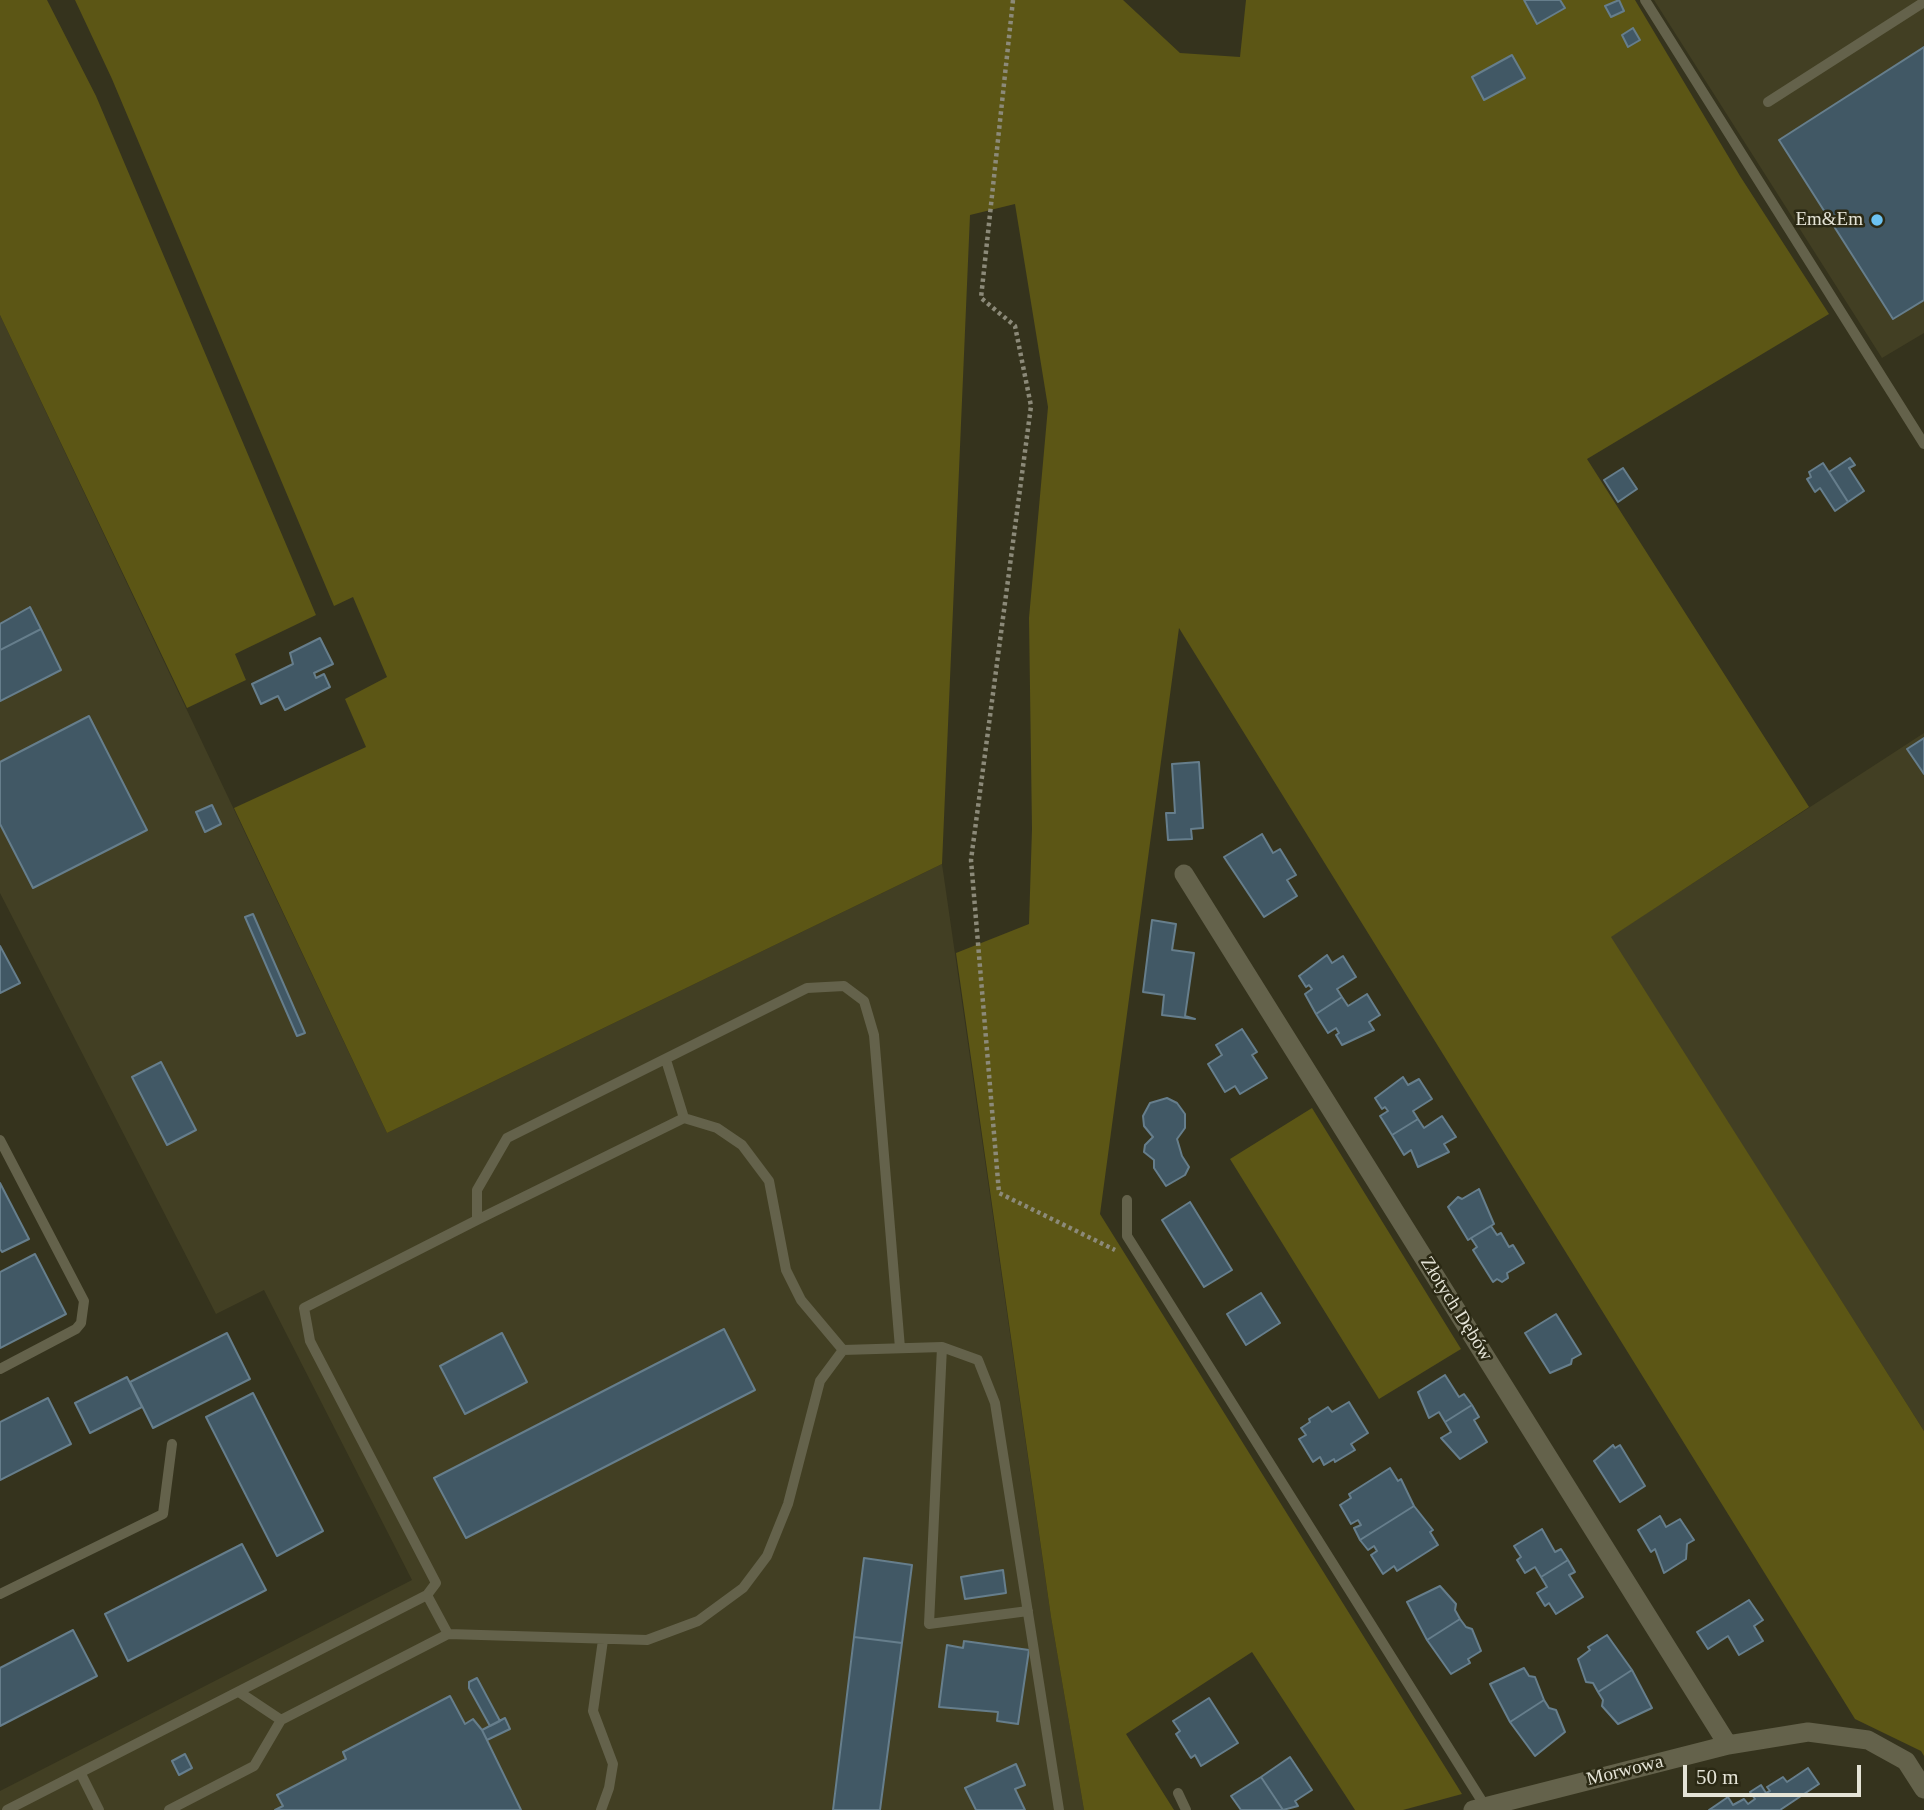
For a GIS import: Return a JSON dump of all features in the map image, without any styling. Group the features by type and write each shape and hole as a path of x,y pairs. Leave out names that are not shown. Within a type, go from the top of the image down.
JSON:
{"street":[{"name":"Złotych Dębów","path":"1184,874 1728,1745"},
{"name":"Morwowa","path":"1479,1808 1728,1745 1808,1732 1868,1740 1906,1761 1924,1789"}],"lane":[{"path":"1645,0 1924,444"},
{"path":"1768,102 1924,2"},
{"path":"477,1220 477,1189 507,1138 807,988 844,986 864,1001 874,1035 900,1348"},
{"path":"666,1060 684,1118"},
{"path":"7,1810 427,1595 436,1583 310,1341 304,1308 684,1118 717,1128 757,1160 772,1190 786,1270 801,1300 844,1350"},
{"path":"0,1140 83,1301 83,1314 76,1329 0,1369"},
{"path":"1127,1200 1127,1236 1479,1808"},
{"path":"844,1350 942,1347 978,1360 995,1403 1059,1810"},
{"path":"942,1347 929,1624 1028,1611"},
{"path":"169,1810 254,1766 281,1720 448,1634 647,1640 698,1620 743,1588 767,1556 788,1504 820,1381 844,1350"},
{"path":"0,1594 163,1514 172,1444"},
{"path":"427,1595 448,1634"},
{"path":"601,1810 610,1788 613,1765 593,1711 603,1640"},
{"path":"239,1692 281,1720"},
{"path":"81,1774 99,1810"},
{"path":"1178,1794 1186,1810"}],"path":[{"path":"1013,0 981,298 1015,326 1031,407 971,860 999,1193 1144,1265"}],"shaded area":[{"path":"0,0 47,0 96,96 316,615 235,654 246,680 187,708 0,315"},
{"path":"75,0 1123,0 1180,53 1240,57 1246,0 1635,0 1740,176 1829,314 1587,459 1809,807 1611,937 1924,1431 1924,1756 1921,1751 1855,1719 1179,628 1100,1214 1462,1794 1403,1810 1355,1810 1252,1652 1126,1734 1174,1810 1084,1810 1051,1617 956,953 1029,924 1032,829 1029,618 1048,407 1015,204 970,215 942,864 387,1133 234,808 366,747 345,699 387,677 353,597 334,606 112,79"},
{"path":"1654,0 1924,0 1924,333 1882,358"},
{"path":"0,315 387,1133 942,864 1051,1617 1084,1810 0,1810 0,1791 412,1580 264,1290 216,1314 0,893"},
{"path":"1924,733 1924,1431 1610,937"},
{"path":"1312,1108 1461,1349 1379,1399 1230,1159"}],"building":[{"path":"1524,0 1560,0 1565,8 1537,24"},
{"path":"1619,0 1624,11 1611,17 1605,6"},
{"path":"1633,28 1640,40 1628,47 1622,35"},
{"name":"Em&Em","path":"1924,47 1924,300 1893,319 1779,140"},
{"path":"1512,55 1525,78 1484,100 1472,77"},
{"path":"1850,458 1855,465 1849,468 1864,491 1848,502 1829,472"},
{"path":"1823,463 1848,502 1835,511 1820,488 1815,492 1807,479 1811,477 1809,472"},
{"path":"1623,468 1637,489 1618,502 1604,480"},
{"path":"30,607 41,629 0,650 0,624"},
{"path":"41,629 61,670 0,701 0,650"},
{"path":"320,638 333,664 314,673 316,678 324,674 330,687 285,710 278,696 261,704 252,684 293,664 290,653"},
{"path":"89,716 147,830 33,888 0,824 0,762"},
{"path":"1924,738 1924,774 1907,749"},
{"path":"1199,762 1203,828 1191,829 1192,839 1168,840 1166,813 1175,813 1172,764"},
{"path":"212,805 221,824 205,832 196,812"},
{"path":"1262,834 1273,853 1280,849 1296,875 1287,880 1297,896 1264,917 1224,857"},
{"path":"253,914 305,1033 297,1036 245,917"},
{"path":"1152,920 1176,924 1172,950 1194,953 1185,1016 1195,1019 1162,1015 1164,995 1143,992"},
{"path":"0,946 20,983 0,993"},
{"path":"1327,955 1332,963 1343,956 1356,977 1337,989 1342,997 1316,1014 1305,994 1312,989 1309,985 1306,987 1299,976"},
{"path":"1367,994 1380,1015 1369,1022 1374,1030 1342,1045 1336,1035 1339,1033 1336,1028 1328,1033 1316,1014 1342,997 1348,1006"},
{"path":"1242,1029 1257,1052 1252,1055 1267,1078 1240,1094 1235,1086 1225,1092 1208,1064 1222,1055 1216,1045"},
{"path":"161,1062 196,1130 167,1145 132,1077"},
{"path":"1403,1077 1408,1085 1419,1079 1432,1099 1413,1111 1418,1119 1392,1135 1380,1116 1388,1111 1385,1107 1382,1109 1375,1098"},
{"path":"1167,1098 1177,1103 1185,1114 1185,1128 1177,1139 1182,1156 1189,1167 1185,1175 1166,1186 1154,1168 1154,1160 1144,1152 1145,1145 1153,1137 1144,1126 1143,1116 1150,1103"},
{"path":"1442,1116 1456,1137 1444,1144 1449,1152 1418,1167 1411,1150 1404,1155 1392,1135 1418,1119 1424,1128"},
{"path":"0,1183 29,1239 2,1252 0,1249"},
{"path":"1479,1189 1494,1224 1468,1240 1448,1207 1458,1197 1462,1199"},
{"path":"1190,1202 1232,1270 1204,1287 1162,1220"},
{"path":"1491,1226 1497,1235 1501,1233 1509,1247 1513,1245 1524,1263 1507,1273 1508,1278 1502,1282 1497,1279 1493,1282 1473,1250 1477,1247 1471,1238"},
{"path":"35,1254 66,1314 0,1348 0,1272"},
{"path":"1261,1293 1280,1323 1246,1345 1227,1314"},
{"path":"1556,1314 1581,1354 1572,1359 1571,1364 1550,1373 1525,1333"},
{"path":"724,1329 755,1390 466,1538 434,1478"},
{"path":"227,1333 250,1379 153,1428 130,1382"},
{"path":"502,1333 527,1382 465,1414 440,1366"},
{"path":"1445,1375 1459,1397 1464,1394 1472,1405 1445,1422 1439,1412 1429,1418 1418,1392"},
{"path":"127,1377 142,1407 90,1433 75,1403"},
{"path":"253,1393 323,1531 277,1556 206,1417"},
{"path":"48,1398 71,1444 0,1480 0,1422"},
{"path":"1349,1402 1368,1433 1351,1444 1355,1450 1335,1462 1334,1459 1324,1465 1320,1457 1313,1462 1299,1439 1306,1435 1301,1428 1310,1422 1309,1419 1328,1407 1332,1412"},
{"path":"1472,1405 1479,1417 1474,1420 1487,1442 1460,1459 1441,1438 1451,1432 1445,1422"},
{"path":"1613,1445 1615,1448 1620,1445 1645,1486 1620,1502 1594,1461"},
{"path":"1390,1468 1398,1481 1401,1479 1414,1506 1360,1540 1354,1528 1361,1525 1358,1520 1351,1524 1340,1505 1351,1498 1349,1494"},
{"path":"1414,1506 1433,1530 1430,1532 1438,1545 1397,1571 1394,1566 1383,1574 1371,1555 1377,1551 1374,1546 1368,1550 1360,1540"},
{"path":"1660,1516 1666,1527 1680,1519 1694,1540 1687,1544 1686,1559 1664,1573 1655,1549 1651,1552 1638,1530"},
{"path":"1542,1529 1555,1552 1561,1549 1568,1560 1541,1577 1535,1567 1525,1573 1517,1560 1521,1557 1514,1546"},
{"path":"242,1544 266,1590 128,1661 105,1614"},
{"path":"864,1558 912,1565 902,1643 854,1637"},
{"path":"1568,1560 1575,1572 1569,1575 1583,1597 1556,1614 1549,1603 1545,1606 1537,1593 1547,1587 1541,1577"},
{"path":"1003,1570 1006,1593 965,1599 961,1577"},
{"path":"1440,1586 1456,1604 1455,1610 1460,1619 1427,1640 1407,1602"},
{"path":"1749,1600 1763,1620 1754,1626 1763,1641 1739,1655 1728,1636 1708,1649 1697,1632"},
{"path":"1460,1619 1466,1627 1472,1629 1481,1651 1468,1659 1470,1663 1451,1674 1427,1640"},
{"path":"73,1630 97,1676 0,1726 0,1668"},
{"path":"1607,1635 1632,1670 1598,1692 1593,1683 1586,1682 1578,1659 1590,1650 1588,1647"},
{"path":"854,1637 902,1643 880,1810 833,1810"},
{"path":"964,1641 1029,1650 1018,1724 997,1721 998,1712 939,1707 947,1645 963,1648"},
{"path":"1524,1668 1529,1676 1535,1677 1544,1700 1510,1722 1490,1684"},
{"path":"1632,1670 1652,1708 1618,1724 1602,1706 1603,1700 1598,1692"},
{"path":"477,1678 500,1721 490,1726 469,1688 469,1682"},
{"path":"450,1696 465,1724 473,1719 482,1730 521,1810 275,1810 283,1806 277,1795 346,1759 343,1752"},
{"path":"1209,1698 1238,1743 1201,1766 1195,1755 1191,1758 1176,1734 1180,1731 1173,1721"},
{"path":"1544,1700 1549,1708 1556,1710 1565,1732 1535,1756 1510,1722"},
{"path":"505,1718 510,1729 487,1740 482,1730"},
{"path":"185,1754 192,1768 179,1775 172,1761"},
{"path":"1290,1757 1312,1790 1295,1801 1298,1806 1283,1810 1261,1777"},
{"path":"1016,1764 1025,1785 1015,1789 1025,1810 976,1810 965,1788"},
{"path":"1808,1768 1819,1784 1780,1810 1709,1810 1728,1797 1733,1805 1744,1799 1748,1804 1755,1799 1750,1792 1761,1785 1766,1793 1770,1791 1767,1787 1783,1777 1787,1782"},
{"path":"1261,1777 1283,1810 1241,1810 1231,1796"}],"place":[{"name":"Em&Em","path":"1877,220"}]}
